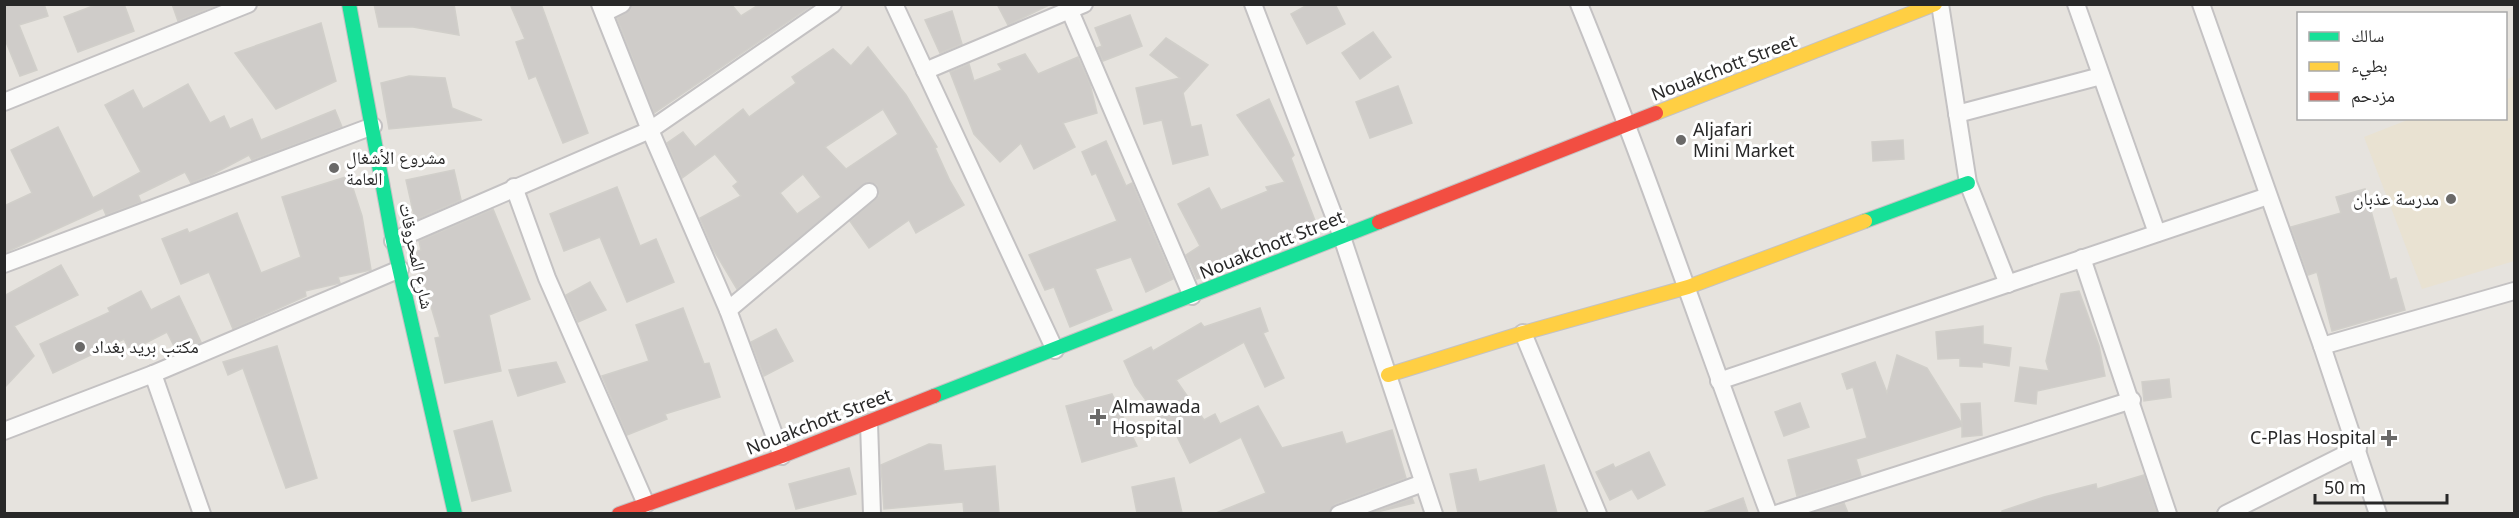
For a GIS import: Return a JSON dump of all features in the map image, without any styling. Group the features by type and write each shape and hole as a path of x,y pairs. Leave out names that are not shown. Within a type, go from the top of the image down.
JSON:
{"street":[{"path":"5,98 248,4"},
{"name":"شارع المحروقات","path":"349,4 393,242 455,513"},
{"path":"622,4 602,9 650,130 728,310 782,456"},
{"path":"393,242 650,130 833,4"},
{"path":"894,4 1054,350"},
{"path":"1252,4 1342,237 1434,513"},
{"path":"1579,4 1629,125 1688,287 1719,381 1769,513"},
{"path":"2076,4 2157,233"},
{"path":"2201,4 2358,448 2378,513"},
{"path":"1930,6 1957,114 1968,183 2008,284"},
{"name":"Nouakchott Street","path":"619,513 869,423 1930,6"},
{"path":"925,71 1077,8 1192,296"},
{"path":"1957,114 2101,76"},
{"path":"4,264 373,126"},
{"path":"1388,375 1523,333 1688,287 1968,183"},
{"path":"514,188 547,278 646,504"},
{"path":"728,310 869,192"},
{"path":"1719,381 2268,196"},
{"path":"2082,258 2132,400 2168,513"},
{"path":"4,431 153,374 400,269"},
{"path":"2322,346 2514,291"},
{"path":"1523,333 1598,513"},
{"path":"153,374 202,513"},
{"path":"1776,513 2132,400"},
{"path":"869,423 872,513"},
{"path":"2226,513 2358,448"},
{"path":"1339,513 1423,483"}],"shaded area":[{"name":"مدرسة عذبان","path":"2514,76 2514,261 2422,289 2364,137 2407,120 2507,120 2507,80"}],"building":[{"path":"4,4 44,4 48,16 19,25 37,70 20,76 4,37"},
{"path":"98,4 124,4 134,31 78,52 64,17"},
{"path":"172,4 217,4 217,5 178,21"},
{"path":"374,4 454,4 459,35 413,27 379,27"},
{"path":"510,4 541,4 588,133 563,143 536,76 529,79 516,42 525,39"},
{"path":"632,4 731,4 741,16 760,4 814,4 654,113 617,18 630,10"},
{"path":"997,4 1051,4 1008,25"},
{"path":"1309,4 1335,4 1345,24 1307,44 1291,14"},
{"path":"952,11 962,44 940,53 925,20"},
{"path":"1130,15 1142,46 1103,61 1097,48 1102,46 1095,28"},
{"path":"321,23 336,81 276,109 235,53"},
{"path":"1373,32 1391,57 1360,79 1342,53"},
{"path":"1166,38 1208,65 1183,93 1191,127 1201,125 1208,155 1173,164 1162,120 1144,124 1136,88 1180,78 1150,55"},
{"path":"868,47 906,95 937,147 935,148 950,181 964,205 916,233 909,220 869,248 850,221 879,196 877,185 867,182 737,289 713,249 700,218 741,196 733,186 738,182 715,154 682,178 667,143 683,132 695,147 743,109 749,117 796,83 792,77 833,49 851,66","holes":["883,109 898,134 846,169 825,147","803,174 821,197 797,214 780,193"]},
{"path":"1025,54 1038,74 1078,57 1090,84 1097,113 1063,123 1075,147 1034,169 1021,143 1000,162 974,134 950,72 969,64 974,81 1002,70 998,64"},
{"path":"409,76 445,78 452,108 482,120 389,129 381,83"},
{"path":"188,84 210,123 224,116 230,129 252,119 261,140 335,110 342,127 252,160 249,155 191,183 185,172 138,195 141,202 106,215 103,208 4,253 4,206 32,193 11,150 58,127 93,198 141,172 105,105 133,90 143,109"},
{"path":"1398,86 1412,123 1370,138 1356,102"},
{"path":"1269,99 1294,155 1291,158 1319,231 1197,279 1186,255 1200,246 1178,204 1209,188 1221,210 1268,191 1266,187 1285,182 1237,115"},
{"path":"1903,140 1904,159 1873,161 1872,142"},
{"path":"1106,141 1126,186 1132,183 1173,279 1146,292 1131,257 1095,269 1112,310 1070,327 1054,287 1045,290 1029,255 1117,221 1096,173 1092,175 1082,152"},
{"path":"454,170 461,200 415,220 406,180"},
{"path":"349,176 362,216 371,270 338,277 340,283 305,291 306,296 233,329 209,272 181,284 162,239 187,229 189,233 237,213 261,273 301,257 282,197"},
{"path":"617,187 640,246 656,239 674,282 627,302 600,237 564,251 550,214"},
{"path":"2365,189 2390,280 2396,278 2405,310 2332,331 2317,272 2308,275 2291,227 2341,213 2336,197"},
{"path":"493,209 530,299 489,315 501,371 445,383 435,338 440,337 415,252 421,250 419,241"},
{"path":"61,265 78,295 14,326 34,356 4,388 4,296"},
{"path":"590,282 606,310 578,322 566,295"},
{"path":"141,291 151,310 179,296 201,342 177,352 167,332 130,351 124,339 53,373 40,344 110,312 108,308"},
{"path":"2079,291 2099,346 2105,376 2037,391 2036,404 2015,401 2020,367 2049,371 2046,361 2061,294"},
{"path":"683,308 704,364 709,363 720,397 665,414 667,419 627,435 602,376 649,361 636,325"},
{"path":"1260,308 1268,331 1263,333 1284,378 1265,387 1244,342 1176,380 1204,420 1215,414 1220,424 1258,406 1282,448 1342,432 1346,444 1392,430 1406,478 1335,504 1329,513 1216,513 1266,493 1241,437 1190,463 1169,420 1163,424 1135,385 1124,361 1151,347 1153,351 1201,323 1204,327"},
{"path":"1983,326 1983,344 2011,348 2009,366 1982,362 1982,367 1960,366 1960,358 1938,359 1936,332"},
{"path":"776,329 793,361 764,376 751,342"},
{"path":"277,346 317,478 286,488 243,368 228,375 223,362"},
{"path":"1897,355 1927,368 1962,424 1961,404 1980,403 1982,435 1962,437 1962,426 1856,459 1861,476 1797,496 1788,460 1867,438 1853,387 1847,389 1842,374 1875,362 1887,393"},
{"path":"556,362 565,382 518,396 509,370"},
{"path":"2169,379 2171,397 2144,401 2142,382"},
{"path":"1112,394 1137,446 1082,462 1066,406"},
{"path":"1800,403 1809,427 1784,436 1775,412"},
{"path":"492,421 511,491 472,501 454,431"},
{"path":"929,444 941,445 944,471 995,466 999,513 964,513 963,502 884,509 881,465"},
{"path":"1649,452 1665,485 1638,499 1632,489 1610,500 1596,472 1613,464 1615,468"},
{"path":"1544,465 1557,513 1458,513 1450,474 1476,469 1479,482"},
{"path":"849,468 856,494 796,509 789,484"},
{"path":"2144,475 2157,513 2002,513 2002,511 2044,497 2096,484 2097,489"},
{"path":"1174,478 1182,513 1137,513 1132,487"},
{"path":"1412,498 1414,503 1372,513"},
{"path":"1743,498 1748,513 1705,512"},
{"path":"1844,503 1848,513 1812,513"}],"traffic: fast":[{"path":"349,4 393,241 455,514"},
{"path":"1865,221 1968,183"},
{"path":"934,396 1379,222"}],"traffic: slow":[{"path":"1656,113 1935,4"},
{"path":"1388,375 1523,333 1688,287 1865,221"}],"traffic: jam":[{"path":"1379,222 1656,113"},
{"path":"619,514 782,456 934,396"}],"place":[{"name":"Aljafari Mini Market","path":"1681,140"},
{"name":"مشروع الأشغال العامة","path":"334,168"},
{"name":"مدرسة عذبان","path":"2451,199"},
{"name":"مكتب بريد بغداد","path":"80,347"},
{"name":"Almawada Hospital","path":"1098,417"},
{"name":"C-Plas Hospital","path":"2389,438"}]}
